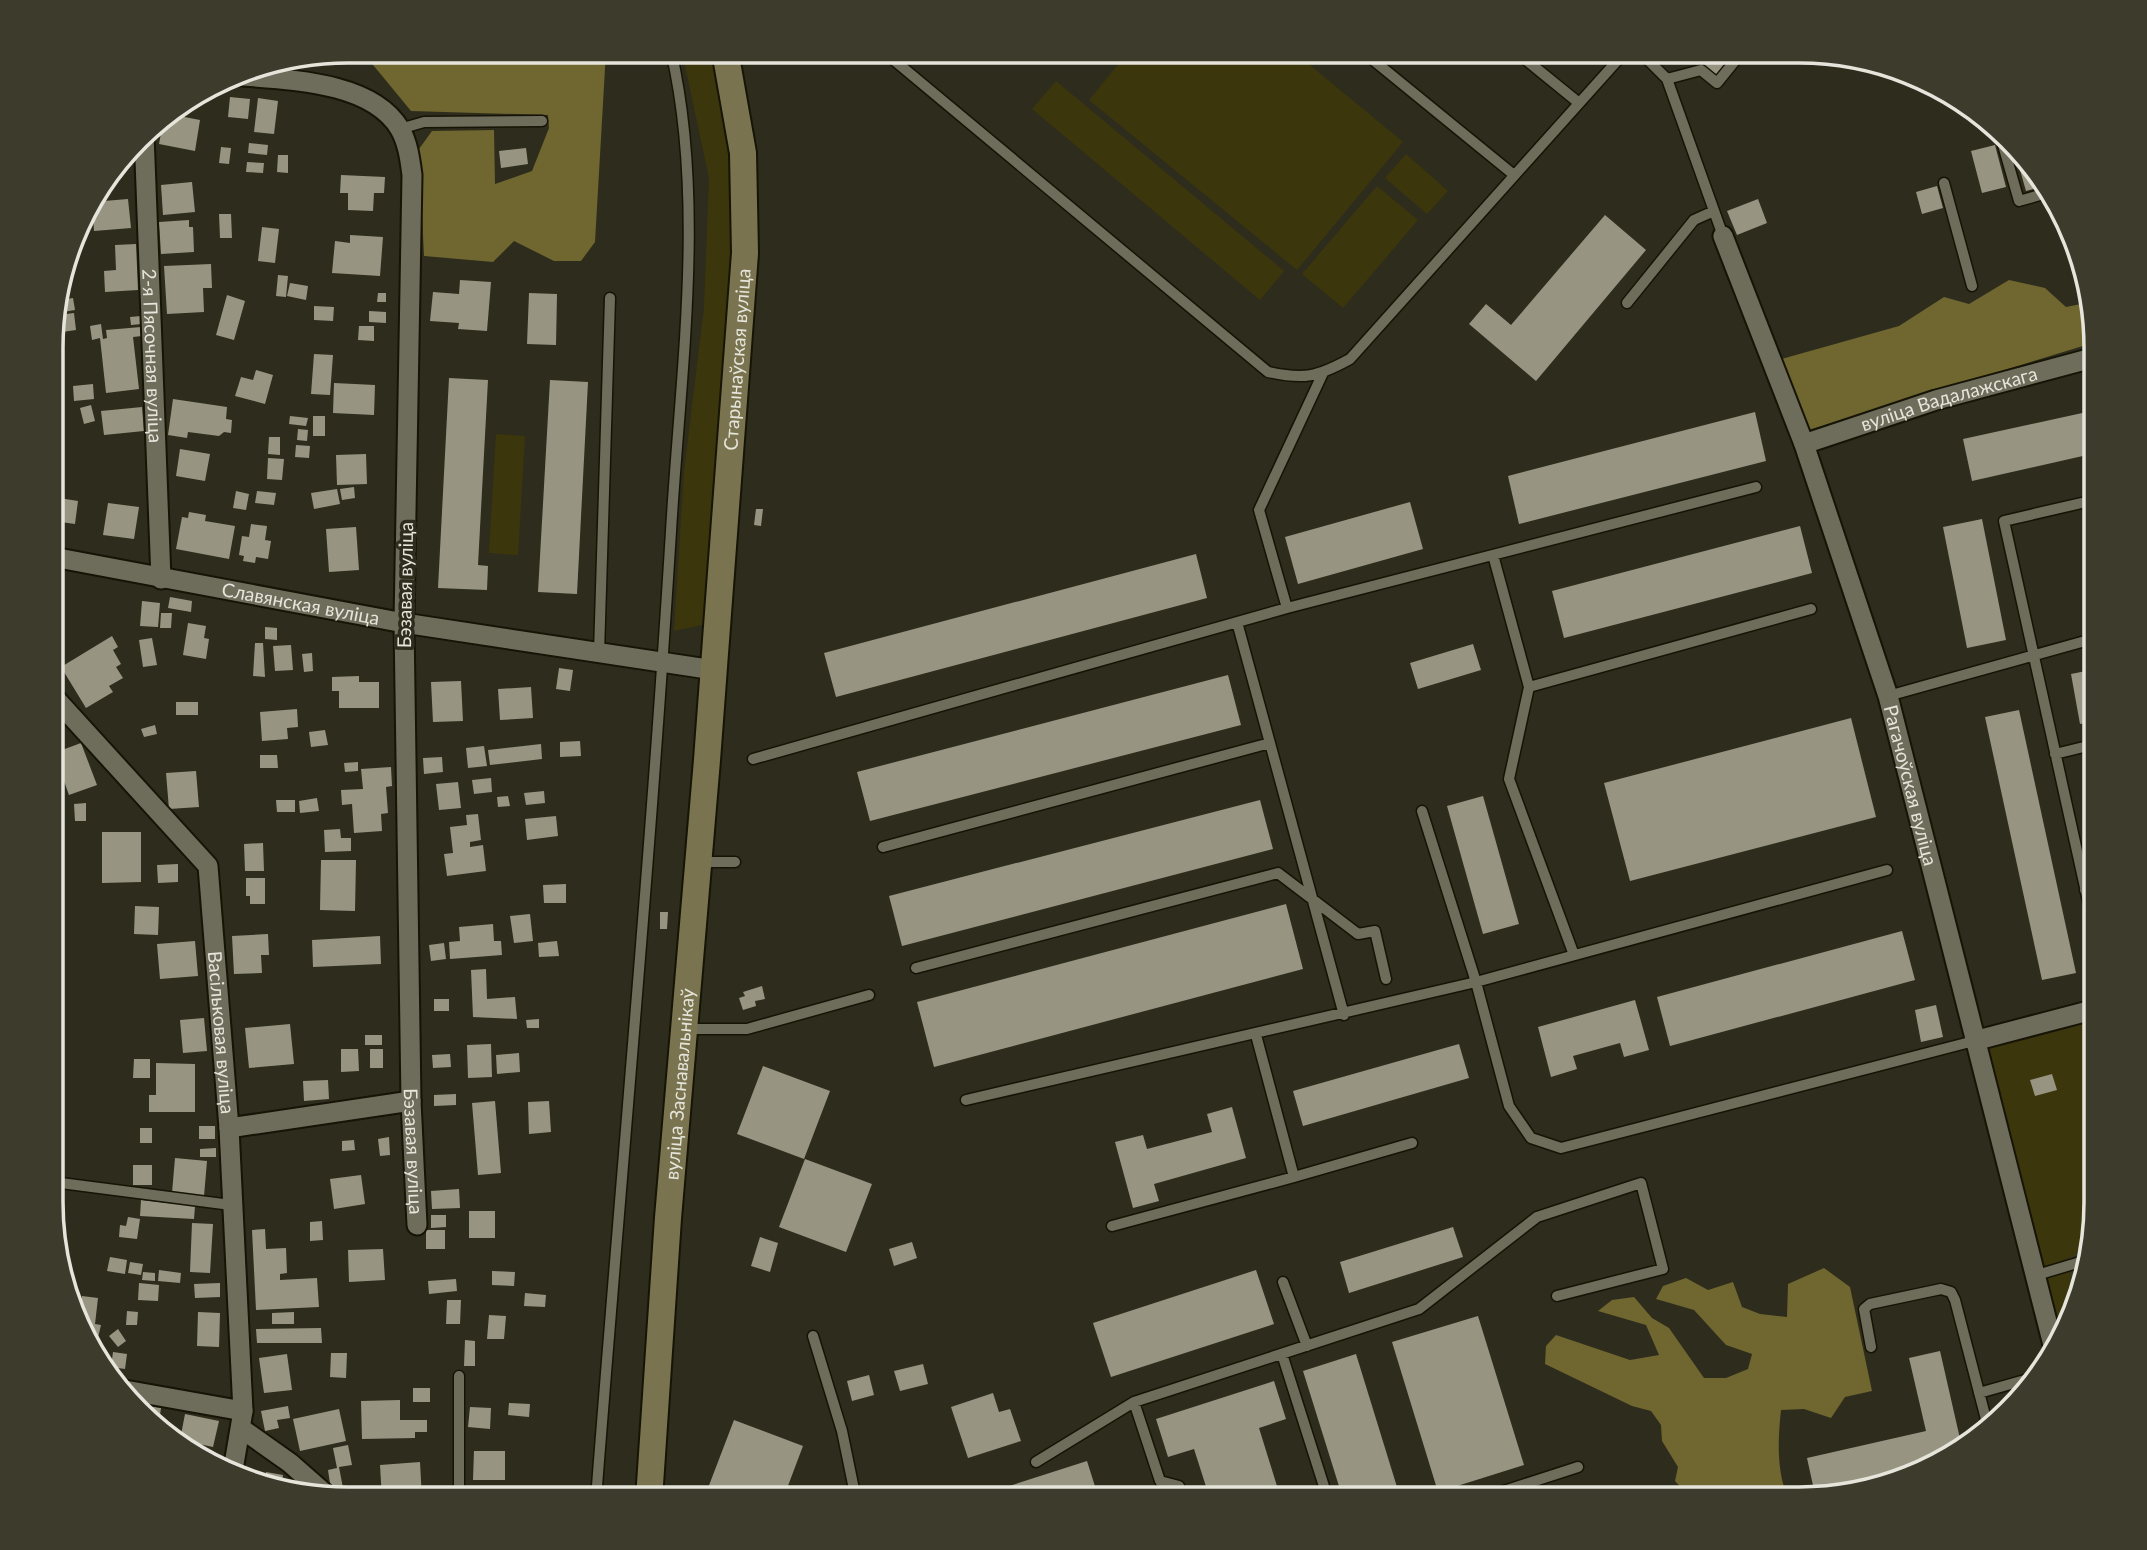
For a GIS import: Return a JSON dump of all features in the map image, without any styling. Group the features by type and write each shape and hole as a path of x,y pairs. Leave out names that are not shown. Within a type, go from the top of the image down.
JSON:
{"main road":[{"name":"Старынаўская вуліца","path":"713,670 746,221 743,153 726,63"},
{"name":"вуліца Заснавальнікаў","path":"650,1487 683,1028 713,670"}],"street":[{"path":"258,77 307,82 341,90 376,106 400,129"},
{"name":"Бэзавая вуліца","path":"400,129 412,175 404,623 411,1101 417,1225"},
{"name":"2-я Пясочная вуліца","path":"145,148 161,579"},
{"name":"Рагачоўская вуліца","path":"1723,236 1804,444 1888,696 2051,1336"},
{"name":"вуліца Вадалажскага","path":"1804,444 1936,400 2084,360"},
{"name":"Славянская вуліца","path":"63,559 404,623 713,670"},
{"name":"Васільковая вуліца","path":"63,707 208,866 229,1128 242,1420 234,1463"},
{"path":"1974,1041 2084,1012"},
{"path":"229,1128 411,1101"},
{"path":"137,1393 242,1420 315,1485"}],"lane":[{"path":"597,1487 663,662 688,208 683,125 673,63"},
{"path":"897,63 1268,372 1297,379 1323,373 1350,359 1615,63"},
{"path":"1377,63 1514,175"},
{"path":"1530,63 1579,103"},
{"path":"1651,63 1667,79 1723,236"},
{"path":"1667,79 1701,70 1717,83 1733,63"},
{"path":"400,129 425,122 542,121"},
{"path":"2004,150 2019,201 2039,195"},
{"path":"1944,184 1972,286"},
{"path":"1628,303 1694,220 1714,211"},
{"path":"599,653 610,299"},
{"path":"1287,608 1259,510 1323,373"},
{"path":"753,759 1287,608 1756,487"},
{"path":"2084,503 2004,521 2055,754 2084,866"},
{"path":"1493,555 1529,687 1509,779 1574,956"},
{"path":"1529,687 1811,609"},
{"path":"1237,622 1343,1015"},
{"path":"1888,696 2023,656 2033,656 2084,641"},
{"path":"883,847 1270,743"},
{"path":"2055,754 2084,747"},
{"path":"1422,811 1476,982 1509,1106 1531,1138 1562,1148 1974,1041"},
{"path":"696,862 736,862"},
{"path":"966,1100 1343,1015 1476,982 1887,870"},
{"path":"916,968 1278,873 1358,934 1375,931 1386,979"},
{"path":"683,1028 747,1029 869,995"},
{"path":"1256,1035 1294,1177"},
{"path":"1111,1226 1412,1143"},
{"path":"63,1183 231,1205"},
{"path":"1035,1462 1134,1402 1419,1310 1538,1217 1641,1183 1663,1269 1557,1296"},
{"path":"2037,1275 2078,1263"},
{"path":"1283,1282 1307,1346"},
{"path":"1871,1347 1863,1316 1864,1309 1870,1304 1941,1289 1951,1292 1985,1417"},
{"path":"813,1336 842,1431 854,1487"},
{"path":"1282,1354 1324,1487"},
{"path":"459,1376 459,1487"},
{"path":"1979,1393 2021,1381"},
{"path":"1134,1402 1160,1481 1179,1487"},
{"path":"1516,1487 1578,1467"}],"shaded area":[{"path":"371,63 605,63 595,242 581,261 554,261 514,241 493,262 424,256 419,149 432,131 494,130 495,184 532,171 549,128 548,115 411,111"},
{"path":"685,63 716,63 732,152 737,224 706,624 674,631 684,472 704,308 709,178"},
{"path":"1119,63 1308,63 1403,142 1297,270 1089,100"},
{"path":"1056,81 1284,271 1260,300 1032,109"},
{"path":"1406,154 1448,191 1427,214 1385,178"},
{"path":"1377,186 1418,220 1343,308 1302,274"},
{"path":"2009,280 2045,288 2066,307 2081,304 2084,346 1799,433 1771,362 1899,326 1944,297 1969,304"},
{"path":"496,434 525,436 518,555 489,553"},
{"path":"2084,1018 2082,1239 2080,1250 2066,1259 2072,1283 2052,1334 1983,1047"},
{"path":"2080,1250 2072,1283 2066,1259"},
{"path":"1824,1268 1850,1287 1872,1391 1845,1397 1831,1418 1804,1409 1781,1410 1780,1467 1784,1487 1680,1487 1675,1481 1678,1467 1662,1441 1661,1425 1651,1411 1632,1406 1545,1364 1546,1346 1556,1335 1630,1360 1659,1355 1646,1325 1598,1311 1612,1300 1634,1297 1652,1318 1669,1328 1704,1378 1726,1378 1748,1369 1752,1354 1726,1345 1694,1310 1656,1299 1663,1286 1686,1278 1708,1290 1733,1282 1742,1307 1760,1314 1787,1317 1788,1284"}],"building":[{"path":"1694,63 1730,63 1716,81"},
{"path":"230,97 250,99 248,119 228,117"},
{"path":"258,98 278,101 274,134 254,132"},
{"path":"182,117 200,120 195,151 159,144 161,133"},
{"path":"249,143 268,145 267,155 248,153"},
{"path":"1995,145 2006,187 1982,193 1971,151"},
{"path":"221,147 231,148 229,164 219,163"},
{"path":"526,148 528,164 501,168 499,151"},
{"path":"278,155 288,155 288,173 277,172"},
{"path":"247,162 264,163 263,173 246,172"},
{"path":"2019,167 2035,189 2026,191"},
{"path":"341,175 385,177 384,193 374,193 373,211 348,210 348,193 340,193"},
{"path":"192,182 195,212 163,215 161,185"},
{"path":"1937,186 1943,208 1922,214 1916,192"},
{"path":"128,199 131,228 94,231 93,220 104,201"},
{"path":"1758,199 1767,223 1737,235 1727,211"},
{"path":"219,214 231,214 232,238 220,238"},
{"path":"1605,215 1646,250 1536,381 1469,324 1486,304 1511,325"},
{"path":"189,220 189,227 193,227 194,252 161,254 159,222"},
{"path":"262,227 279,229 275,263 258,261"},
{"path":"350,235 383,237 380,276 332,273 335,241 350,243"},
{"path":"136,244 138,290 105,292 104,271 116,270 115,245"},
{"path":"2068,253 2079,292 2079,298"},
{"path":"211,264 212,288 203,288 204,312 167,314 164,266"},
{"path":"278,275 288,276 286,297 276,296"},
{"path":"460,280 491,282 487,331 458,329 459,323 430,321 433,292 459,294"},
{"path":"290,283 308,286 306,300 287,296"},
{"path":"378,293 386,293 386,302 377,302"},
{"path":"529,293 557,294 556,345 527,344"},
{"path":"227,295 245,301 234,340 216,335"},
{"path":"73,298 75,310 65,312 67,299"},
{"path":"314,306 334,307 333,321 314,320"},
{"path":"369,311 386,312 386,323 369,322"},
{"path":"74,313 76,330 64,332 65,314"},
{"path":"141,316 142,324 131,325 130,317"},
{"path":"101,324 103,339 107,338 106,330 141,327 142,336 133,337 139,389 106,393 100,338 92,340 90,326"},
{"path":"359,326 374,326 374,341 358,340"},
{"path":"314,354 333,355 330,395 311,394"},
{"path":"256,370 273,375 265,404 235,396 241,377 253,380"},
{"path":"449,378 488,380 478,565 488,566 487,590 438,588"},
{"path":"550,380 588,382 577,594 538,592"},
{"path":"334,383 375,385 374,415 333,413"},
{"path":"93,384 94,399 74,401 73,386"},
{"path":"173,399 227,407 226,419 232,420 231,433 224,432 219,436 188,432 187,438 168,435"},
{"path":"91,405 95,421 84,424 80,408"},
{"path":"142,407 144,431 104,435 101,411"},
{"path":"1755,412 1766,461 1519,524 1508,476"},
{"path":"2084,413 2084,456 1972,481 1963,439"},
{"path":"290,416 308,418 306,426 289,424"},
{"path":"313,416 325,416 325,436 313,436"},
{"path":"298,429 308,430 307,441 297,440"},
{"path":"269,437 280,437 280,455 268,454"},
{"path":"296,445 310,446 309,458 295,457"},
{"path":"180,449 210,454 205,481 176,476"},
{"path":"366,454 367,484 337,485 336,455"},
{"path":"268,458 284,459 282,480 267,479"},
{"path":"354,487 355,498 342,500 340,489"},
{"path":"337,489 340,504 314,509 311,493"},
{"path":"236,491 249,494 246,510 233,508"},
{"path":"257,491 276,493 274,505 255,503"},
{"path":"63,499 78,501 75,524 63,522"},
{"path":"1410,502 1423,549 1298,584 1285,537"},
{"path":"108,503 139,507 134,539 103,535"},
{"path":"756,509 763,509 761,526 754,525"},
{"path":"189,512 206,515 205,521 235,526 229,559 176,549 182,517 188,518"},
{"path":"1982,519 2006,640 1967,648 1943,527"},
{"path":"251,524 267,526 265,540 271,541 268,559 256,557 255,563 243,561 244,556 239,555 242,536 249,537"},
{"path":"1800,526 1812,573 1564,638 1552,591"},
{"path":"356,527 359,570 329,572 326,529"},
{"path":"1196,554 1207,598 836,697 824,653"},
{"path":"170,597 192,601 191,612 168,608"},
{"path":"142,601 160,603 158,627 140,626"},
{"path":"161,613 172,613 171,628 160,628"},
{"path":"188,623 206,626 204,638 209,639 206,659 183,655"},
{"path":"265,627 277,628 277,640 265,639"},
{"path":"112,636 118,647 113,650 121,664 116,667 123,678 109,686 113,692 86,708 63,670 63,666"},
{"path":"152,638 157,665 143,667 139,640"},
{"path":"255,643 263,643 265,677 253,676"},
{"path":"1473,644 1481,670 1418,689 1410,663"},
{"path":"291,645 293,670 275,671 273,646"},
{"path":"312,653 313,671 304,672 302,654"},
{"path":"559,668 573,670 570,691 556,689"},
{"path":"2084,671 2084,723 2080,724 2071,674"},
{"path":"1228,675 1241,725 870,821 857,772"},
{"path":"359,676 359,682 379,682 379,708 339,708 339,691 332,691 332,677"},
{"path":"461,681 463,721 433,722 431,682"},
{"path":"531,687 533,718 500,720 498,689"},
{"path":"176,702 198,702 198,715 176,715"},
{"path":"297,709 298,727 287,728 288,739 262,741 260,712"},
{"path":"2019,710 2076,973 2042,980 1985,717"},
{"path":"1851,718 1876,817 1630,881 1604,783"},
{"path":"155,725 157,734 144,737 141,729"},
{"path":"325,730 328,745 311,747 309,732"},
{"path":"580,741 581,756 560,757 560,742"},
{"path":"81,743 97,785 69,795 63,778 63,750"},
{"path":"541,744 542,759 490,765 488,750"},
{"path":"484,746 487,766 468,768 466,748"},
{"path":"260,755 277,755 278,768 260,768"},
{"path":"442,757 443,772 424,774 423,758"},
{"path":"358,762 358,771 345,772 344,763"},
{"path":"391,767 392,786 386,787 388,813 381,814 382,831 354,833 352,804 342,805 341,790 363,789 361,769"},
{"path":"196,771 199,807 169,809 166,773"},
{"path":"491,778 492,792 474,794 472,780"},
{"path":"458,782 461,808 439,810 436,784"},
{"path":"544,791 545,803 526,805 524,793"},
{"path":"508,796 510,806 498,807 497,797"},
{"path":"1483,796 1519,924 1483,934 1447,806"},
{"path":"317,798 319,811 300,813 299,801"},
{"path":"276,800 295,800 295,812 277,812"},
{"path":"1260,800 1273,849 902,946 889,896"},
{"path":"86,803 86,821 75,821 74,804"},
{"path":"478,814 481,840 470,842 470,847 483,845 486,871 447,876 444,854 453,853 450,827 467,825 466,815"},
{"path":"556,816 558,836 527,840 525,819"},
{"path":"340,829 341,838 351,838 351,851 325,852 324,830"},
{"path":"102,832 141,832 141,882 102,883"},
{"path":"263,843 264,871 245,871 244,844"},
{"path":"321,860 356,860 355,911 320,910"},
{"path":"178,864 178,882 158,883 157,865"},
{"path":"246,878 265,878 265,904 250,904 250,896 246,896"},
{"path":"566,884 566,903 544,903 543,885"},
{"path":"1286,904 1303,969 934,1067 917,1002"},
{"path":"135,906 159,907 158,935 134,934"},
{"path":"660,912 668,912 667,929 660,929"},
{"path":"530,914 533,941 514,943 510,916"},
{"path":"493,924 494,941 501,941 502,955 450,959 449,942 460,941 459,927"},
{"path":"1902,931 1915,980 1670,1046 1657,997"},
{"path":"268,934 269,955 261,955 262,973 234,974 232,936"},
{"path":"380,936 381,964 313,967 312,940"},
{"path":"195,941 198,976 160,979 157,944"},
{"path":"557,941 559,956 539,957 538,943"},
{"path":"444,943 446,959 431,961 429,945"},
{"path":"486,969 487,999 515,997 517,1019 473,1017 471,970"},
{"path":"762,986 765,999 755,1001 756,1006 743,1010 739,998 745,996 743,992"},
{"path":"434,999 449,999 449,1011 434,1011"},
{"path":"1635,1000 1649,1050 1624,1057 1620,1043 1573,1056 1577,1069 1551,1077 1538,1027"},
{"path":"1936,1005 1943,1037 1921,1042 1915,1010"},
{"path":"204,1018 207,1051 183,1053 180,1020"},
{"path":"539,1019 539,1028 527,1028 526,1020"},
{"path":"290,1024 294,1064 249,1068 245,1028"},
{"path":"365,1035 382,1035 382,1045 365,1045"},
{"path":"491,1044 492,1077 468,1078 467,1045"},
{"path":"1459,1044 1469,1078 1303,1126 1293,1091"},
{"path":"341,1049 358,1049 359,1071 341,1072"},
{"path":"370,1049 383,1049 383,1068 370,1068"},
{"path":"519,1053 520,1072 497,1074 496,1055"},
{"path":"450,1054 451,1067 433,1068 432,1055"},
{"path":"134,1059 150,1059 150,1078 133,1078"},
{"path":"156,1063 195,1064 195,1112 149,1112 149,1095 156,1095"},
{"path":"763,1066 830,1091 804,1159 737,1134"},
{"path":"2052,1074 2057,1090 2035,1096 2030,1080"},
{"path":"328,1080 329,1099 304,1101 303,1081"},
{"path":"456,1094 456,1105 434,1106 434,1095"},
{"path":"495,1101 501,1173 478,1175 472,1103"},
{"path":"549,1101 551,1132 529,1134 528,1102"},
{"path":"1232,1107 1246,1158 1154,1184 1159,1201 1133,1208 1115,1142 1143,1135 1147,1149 1212,1132 1207,1114"},
{"path":"199,1126 215,1126 215,1139 199,1139"},
{"path":"140,1128 152,1128 152,1143 140,1143"},
{"path":"389,1137 390,1155 380,1156 378,1139"},
{"path":"354,1140 355,1150 342,1151 342,1141"},
{"path":"216,1148 216,1157 200,1157 200,1149"},
{"path":"175,1158 207,1161 204,1196 172,1193"},
{"path":"805,1159 872,1184 846,1252 779,1227"},
{"path":"133,1165 152,1165 152,1185 133,1185"},
{"path":"361,1175 365,1204 334,1209 330,1179"},
{"path":"459,1189 460,1208 432,1209 431,1191"},
{"path":"141,1200 195,1206 194,1219 140,1216"},
{"path":"469,1211 495,1211 495,1238 469,1238"},
{"path":"431,1215 446,1215 446,1227 431,1228"},
{"path":"128,1217 140,1219 137,1239 119,1237 120,1225 126,1226"},
{"path":"322,1221 323,1240 310,1241 310,1222"},
{"path":"192,1223 213,1224 210,1273 190,1272"},
{"path":"1453,1227 1463,1257 1349,1293 1340,1262"},
{"path":"265,1229 266,1249 286,1248 287,1273 280,1274 280,1280 317,1278 319,1307 256,1310 252,1230"},
{"path":"426,1230 445,1230 445,1249 426,1249"},
{"path":"760,1237 778,1243 770,1272 751,1266"},
{"path":"912,1242 917,1258 894,1266 889,1249"},
{"path":"383,1249 385,1280 349,1282 348,1250"},
{"path":"110,1257 127,1260 125,1274 107,1271"},
{"path":"130,1262 143,1264 141,1275 128,1273"},
{"path":"159,1270 181,1273 180,1283 158,1281"},
{"path":"1256,1270 1274,1324 1111,1377 1093,1323"},
{"path":"492,1271 515,1272 514,1286 492,1285"},
{"path":"143,1272 155,1273 155,1281 142,1280"},
{"path":"456,1279 457,1291 429,1294 428,1281"},
{"path":"139,1283 159,1285 158,1301 138,1300"},
{"path":"220,1283 220,1297 195,1298 194,1284"},
{"path":"525,1293 546,1295 545,1307 524,1306"},
{"path":"82,1296 98,1298 95,1324 101,1325 98,1339 92,1328 81,1301"},
{"path":"447,1300 461,1300 460,1324 446,1324"},
{"path":"127,1311 138,1312 137,1325 126,1325"},
{"path":"198,1312 220,1313 219,1347 197,1346"},
{"path":"294,1312 294,1324 272,1324 272,1313"},
{"path":"489,1315 506,1316 504,1339 487,1339"},
{"path":"1478,1316 1524,1465 1454,1487 1436,1487 1392,1342"},
{"path":"321,1328 322,1343 257,1343 256,1329"},
{"path":"118,1329 126,1341 118,1347 109,1336"},
{"path":"465,1340 475,1341 475,1366 464,1366"},
{"path":"1940,1351 1960,1437 1925,1458 1891,1472 1835,1485 1813,1486 1807,1458 1926,1431 1909,1358"},
{"path":"113,1352 127,1354 125,1369 116,1368 112,1361"},
{"path":"331,1353 347,1353 346,1378 330,1377"},
{"path":"287,1354 292,1390 264,1393 259,1358"},
{"path":"1356,1354 1397,1487 1339,1487 1303,1371"},
{"path":"923,1364 928,1384 900,1391 894,1371"},
{"path":"869,1375 874,1395 852,1401 847,1381"},
{"path":"1274,1381 1286,1419 1259,1428 1277,1487 1206,1487 1194,1449 1168,1457 1156,1419"},
{"path":"413,1388 430,1388 430,1402 413,1402"},
{"path":"993,1393 999,1412 1010,1409 1021,1441 968,1458 951,1407"},
{"path":"400,1400 400,1420 427,1420 427,1432 415,1432 415,1438 362,1439 361,1401"},
{"path":"509,1403 530,1404 529,1417 508,1415"},
{"path":"148,1406 161,1408 160,1416"},
{"path":"288,1406 290,1418 277,1420 279,1428 265,1431 261,1411"},
{"path":"470,1407 491,1408 490,1429 468,1427"},
{"path":"339,1409 346,1441 300,1451 293,1419"},
{"path":"185,1414 219,1421 213,1447 197,1444 181,1433"},
{"path":"734,1420 803,1446 788,1487 708,1487"},
{"path":"348,1445 352,1465 339,1467 343,1487 330,1486 328,1470 337,1468 333,1448"},
{"path":"474,1451 505,1451 505,1480 473,1480"},
{"path":"1087,1461 1095,1487 1006,1487"},
{"path":"420,1462 421,1487 381,1487 380,1465"},
{"path":"266,1472 283,1475 282,1479 266,1475"}]}
